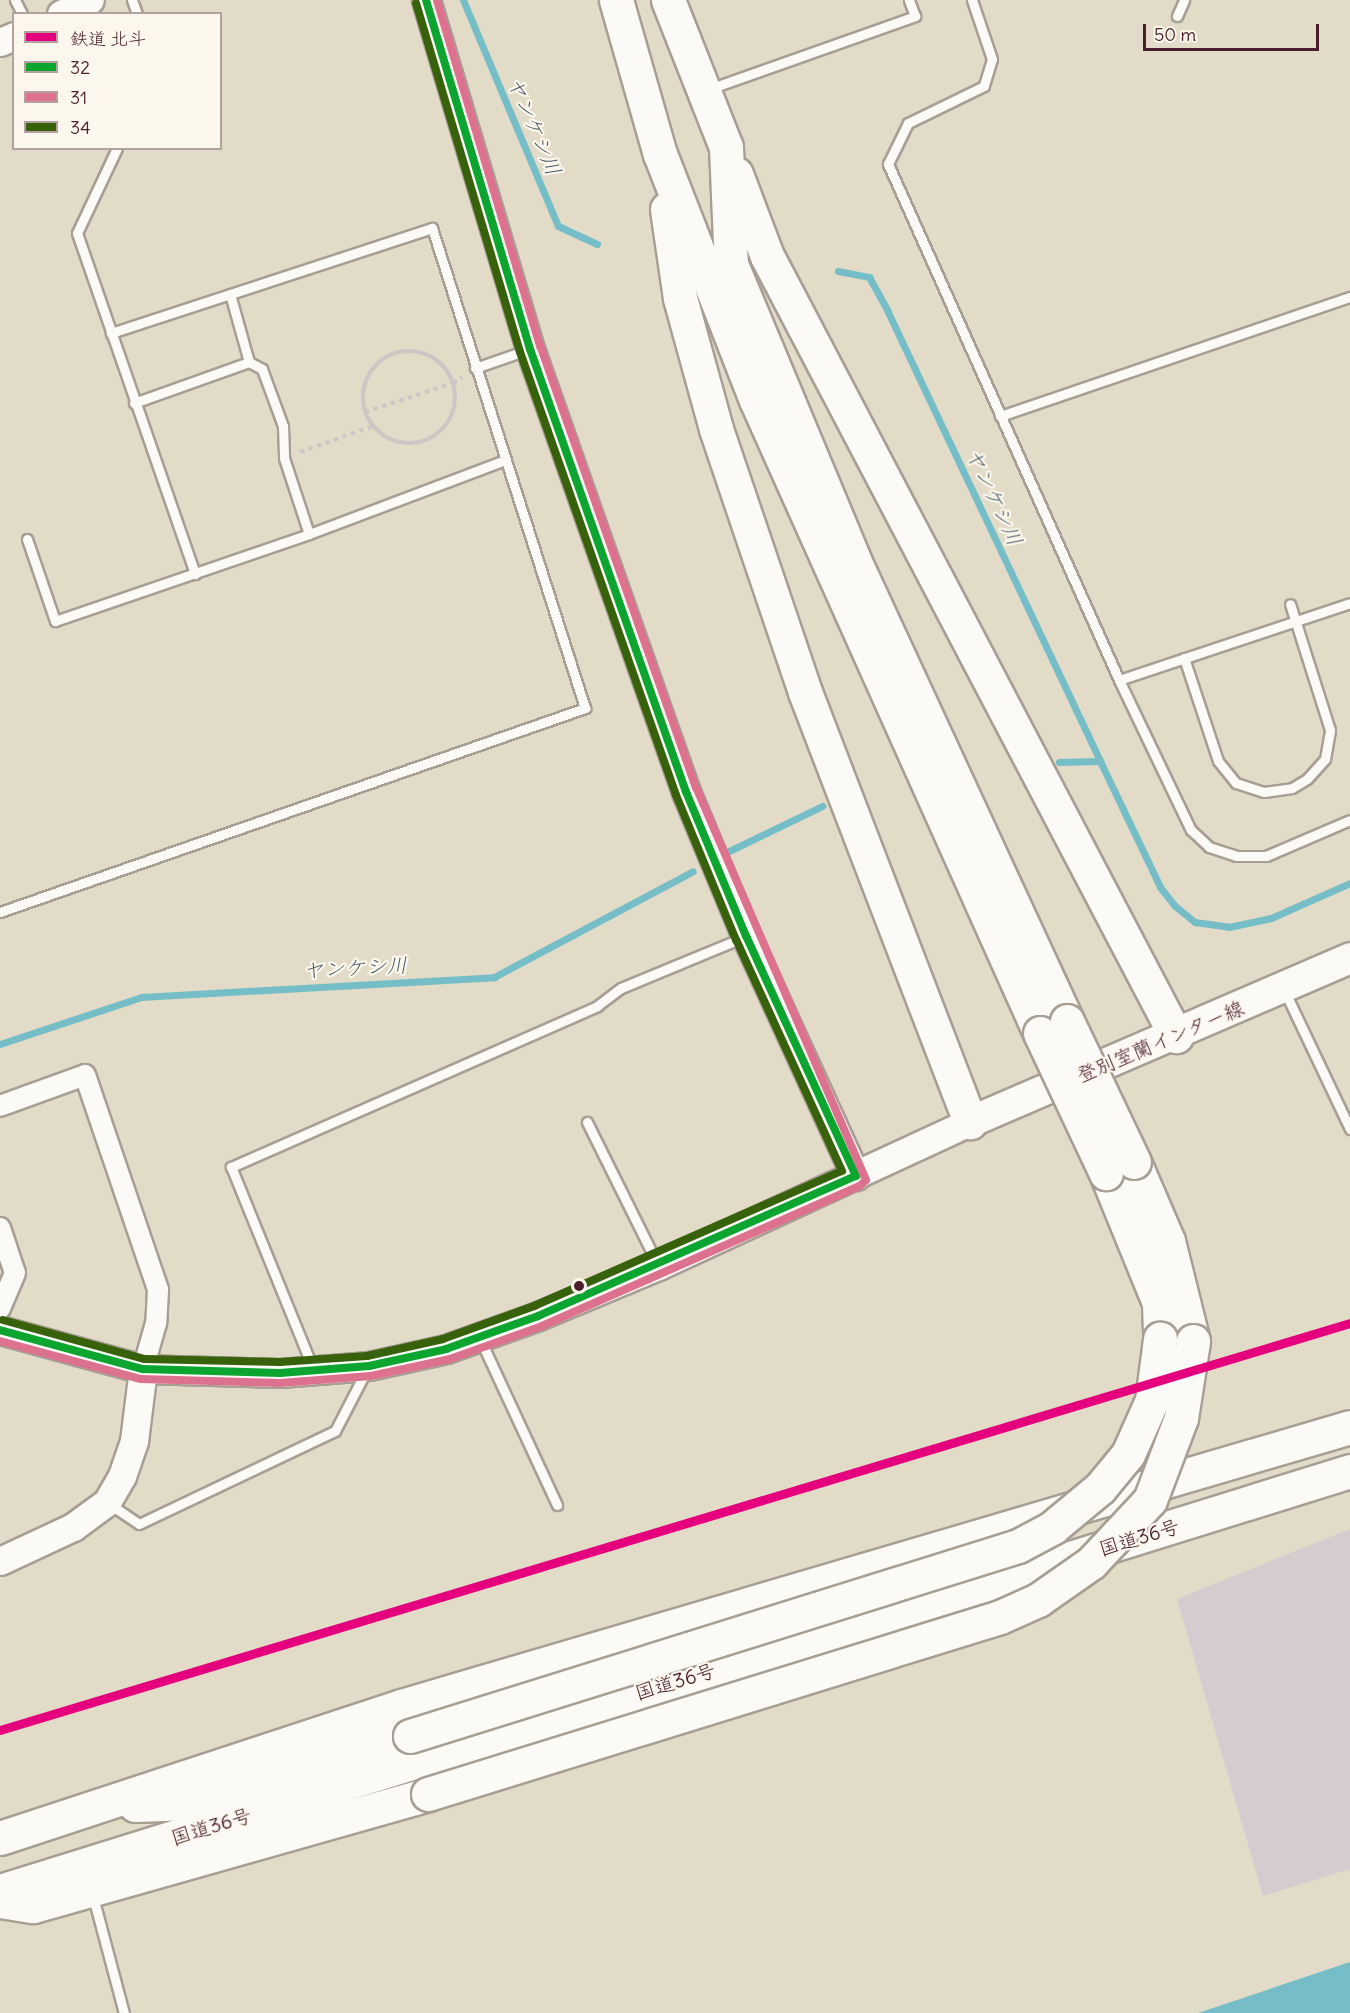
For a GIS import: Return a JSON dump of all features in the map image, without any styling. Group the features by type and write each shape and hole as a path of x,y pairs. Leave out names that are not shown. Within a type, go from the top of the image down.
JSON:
{"highway":[{"path":"0,1901 33,1906 91,1890 428,1794 999,1617 1038,1600 1091,1563 1150,1500 1181,1418 1193,1341 1168,1241 1120,1167 761,411 660,154 616,0"},
{"path":"668,0 767,256 1176,1035"},
{"path":"726,147 731,264 1053,1027"},
{"path":"660,154 680,298 716,429 805,692 970,1122"},
{"path":"94,1807 191,1803 1018,1546 1053,1527 1100,1488 1128,1454 1152,1400 1160,1339 1159,1303 1120,1167"},
{"path":"0,1838 402,1706 1350,1427"},
{"name":"国道36号","path":"0,1892 1350,1471"}],"main road":[{"name":"登別室蘭インター線","path":"970,1122 1350,958"}],"street":[{"path":"65,12 90,0"},
{"path":"426,0 530,349 686,792 746,936 856,1176"},
{"path":"0,1106 85,1075 158,1290 156,1323 143,1369 134,1441 122,1476 107,1502 73,1527 0,1561"},
{"path":"0,1330 143,1369 280,1373 369,1366 446,1349 658,1266 970,1122"},
{"path":"0,1228 15,1273 0,1309"}],"lane":[{"path":"704,91 915,16 909,0"},
{"path":"972,0 992,59 984,86 908,123 888,164 1119,680 1191,830 1209,847 1236,856 1266,856 1350,820"},
{"path":"1177,16 1184,0"},
{"path":"116,150 77,233 134,404 195,574"},
{"path":"0,912 585,708 432,228 111,333"},
{"path":"230,294 249,362 262,369 283,426 284,458 309,534"},
{"path":"1000,416 1350,297"},
{"path":"475,368 530,349"},
{"path":"134,404 249,362"},
{"path":"27,539 55,621 309,534 505,460"},
{"path":"1119,680 1350,603"},
{"path":"1184,658 1218,761 1236,783 1264,792 1292,788 1307,779 1325,759 1330,730 1290,604"},
{"path":"313,1370 231,1167 597,1006 621,988 746,936"},
{"path":"1282,988 1350,1128"},
{"path":"587,1122 658,1266"},
{"path":"479,1337 557,1505"},
{"path":"107,1502 139,1524 335,1431 369,1366"},
{"path":"91,1890 124,2013"}],"path":[{"path":"408,350 436,360 453,383 452,415 431,438 399,443 373,426 365,412 364,384 381,360 394,353 408,350"},
{"path":"365,412 453,383 475,368"},
{"path":"284,458 373,426"}],"shaded area":[{"path":"1350,1529 1350,1869 1263,1896 1177,1599"}],"water":[{"path":"1350,1962 1350,2013 1198,2013"}],"waterway":[{"name":"ヤンケシ川","path":"463,0 558,226 597,244"},
{"name":"ヤンケシ川","path":"838,271 869,277 887,310 1100,761"},
{"name":"ヤンケシ川","path":"1059,762 1100,761 1160,887 1175,906 1195,922 1229,927 1271,918 1350,883"},
{"name":"ヤンケシ川","path":"727,852 822,806"},
{"name":"ヤンケシ川","path":"0,1044 141,997 494,977 693,871"}],"rail line":[{"name":"北斗","path":"0,1730 1350,1323"}],"transit line":[{"name":"32","path":"0,1330 143,1369 280,1373 369,1366 446,1349 538,1316 856,1176 746,936 686,792 530,349 426,0"},
{"name":"31","path":"0,1341 141,1379 280,1383 371,1376 450,1359 542,1326 860,1186 866,1180 696,788 540,346 437,0"},
{"name":"34","path":"3,1320 145,1359 280,1362 367,1356 443,1339 534,1306 842,1171 736,940 676,795 520,352 416,3"}]}
